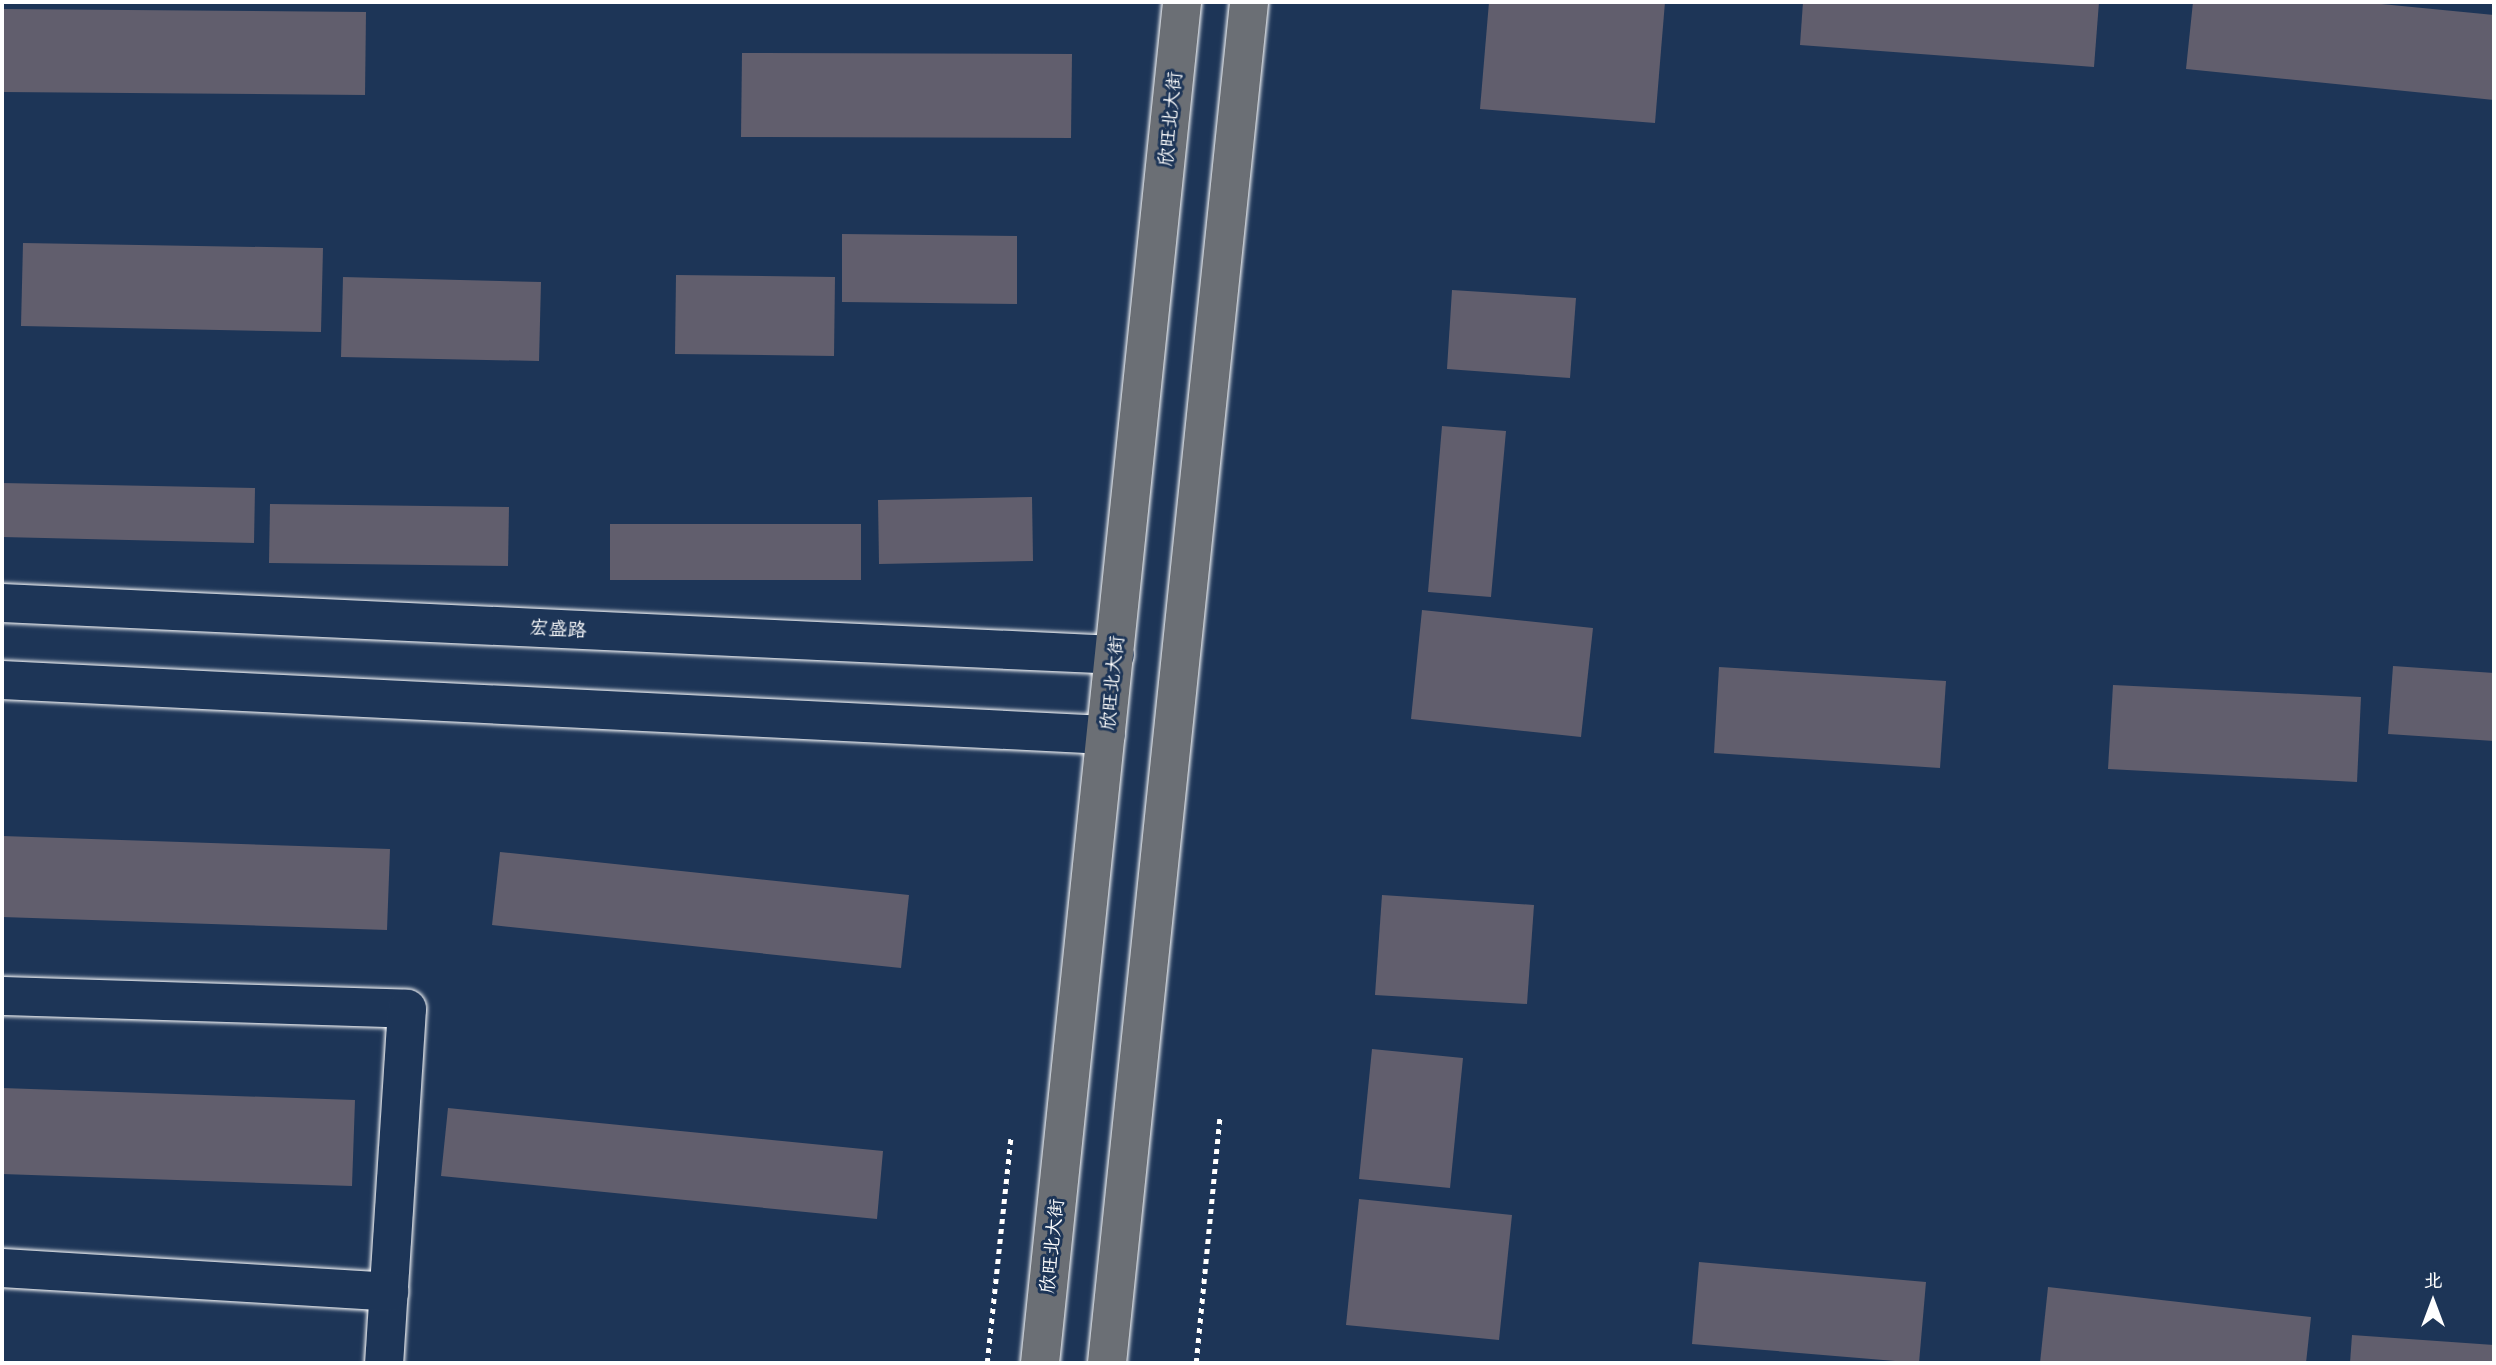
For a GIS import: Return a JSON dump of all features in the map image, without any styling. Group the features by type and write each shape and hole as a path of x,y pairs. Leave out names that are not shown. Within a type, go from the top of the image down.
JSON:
{"main road":[{"name":"欣旺北大街","path":"1040,1363 1182,2"},
{"path":"1107,1363 1249,2"}],"street":[{"name":"宏盛路","path":"2,603 1115,656"},
{"path":"2,680 1106,734"},
{"path":"2,996 407,1009 384,1363"},
{"path":"2,1268 389,1292"}],"path":[{"path":"1196,1363 1220,1115"},
{"path":"988,1363 1012,1135"}],"building":[{"path":"1489,2 1665,2 1655,123 1480,109"},
{"path":"1803,2 2099,2 2094,67 1800,45"},
{"path":"2193,2 2361,2 2494,15 2494,100 2186,69"},
{"path":"2,9 366,12 365,95 2,92"},
{"path":"742,53 1072,54 1071,138 741,137"},
{"path":"842,234 1017,236 1017,304 842,302"},
{"path":"23,243 323,248 321,332 21,326"},
{"path":"676,275 835,277 834,356 675,354"},
{"path":"343,277 541,282 539,361 341,357"},
{"path":"1452,290 1576,298 1570,378 1447,369"},
{"path":"1442,426 1506,431 1491,597 1428,592"},
{"path":"2,483 255,488 254,543 2,537"},
{"path":"1032,497 1033,561 879,564 878,500"},
{"path":"270,504 509,507 508,566 269,563"},
{"path":"610,524 861,524 861,580 610,580"},
{"path":"1422,610 1593,628 1581,737 1411,719"},
{"path":"2393,666 2494,673 2494,741 2388,734"},
{"path":"1719,667 1946,681 1940,768 1714,753"},
{"path":"2113,685 2361,697 2357,782 2108,769"},
{"path":"2,836 390,849 387,930 2,917"},
{"path":"500,852 909,895 901,968 492,925"},
{"path":"1382,895 1534,905 1527,1004 1375,995"},
{"path":"1372,1049 1463,1058 1450,1188 1359,1179"},
{"path":"2,1088 355,1100 352,1186 2,1174"},
{"path":"448,1108 883,1151 877,1219 441,1176"},
{"path":"1359,1199 1512,1215 1499,1340 1346,1325"},
{"path":"1699,1262 1926,1282 1919,1363 1692,1344"},
{"path":"2048,1287 2311,1317 2306,1363 2040,1363"},
{"path":"2352,1335 2494,1345 2494,1363 2350,1363"}]}
